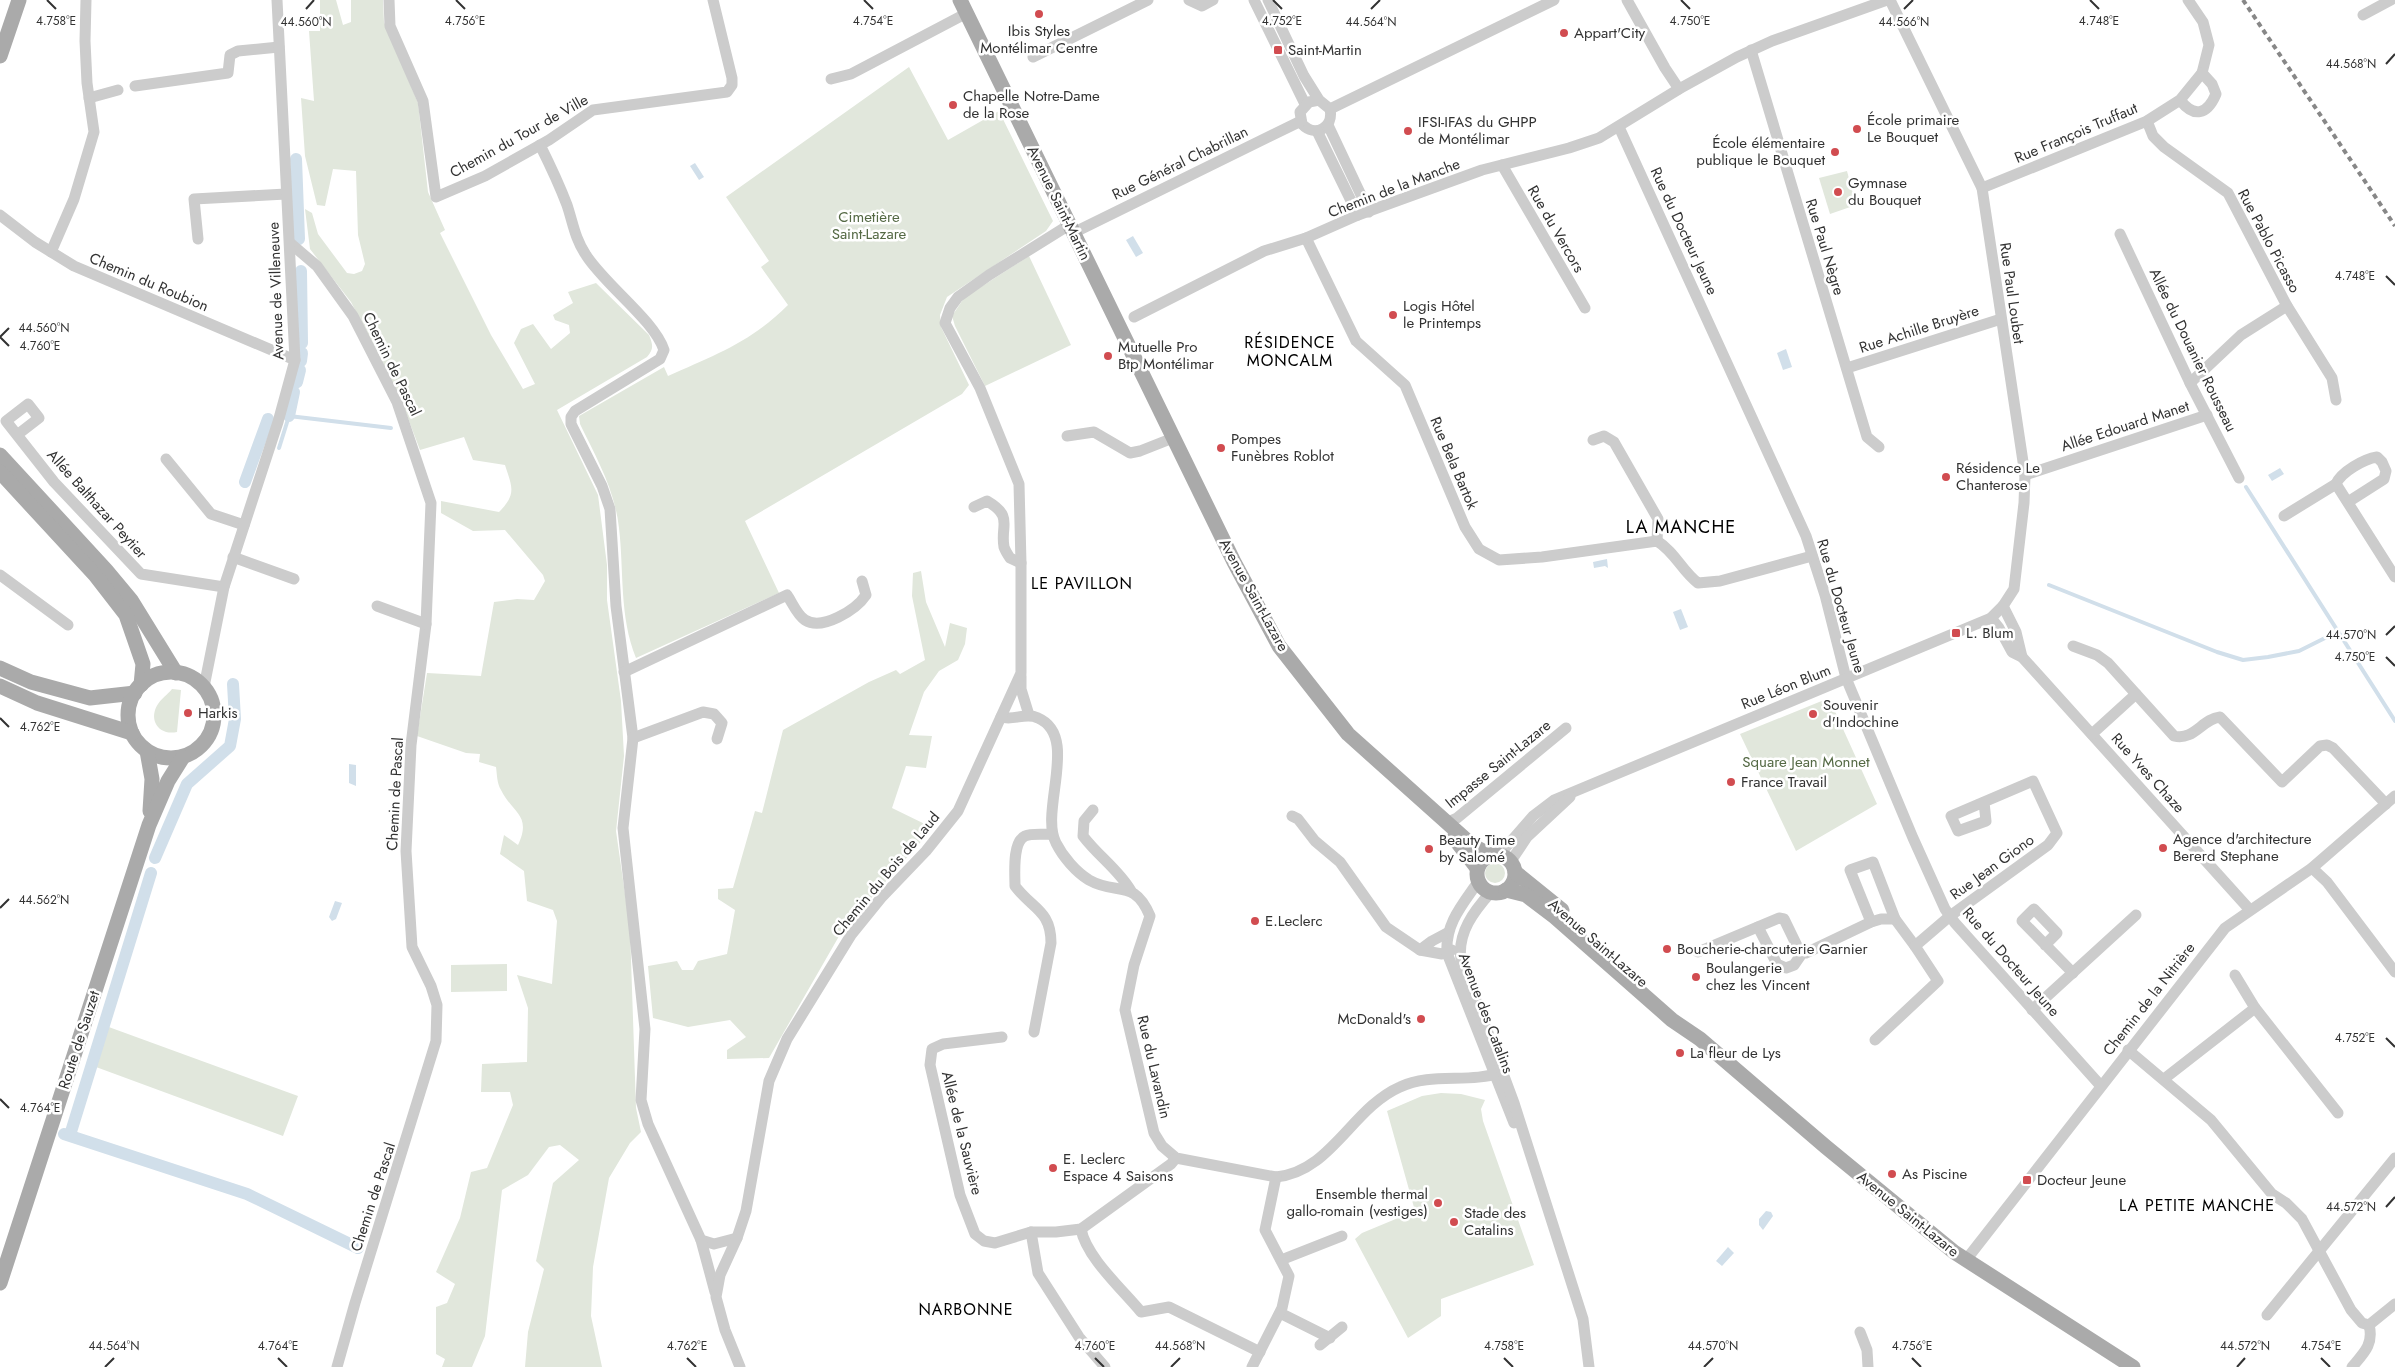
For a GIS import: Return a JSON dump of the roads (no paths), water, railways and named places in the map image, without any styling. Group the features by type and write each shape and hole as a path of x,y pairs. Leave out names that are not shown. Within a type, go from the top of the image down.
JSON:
{"main road":[{"path":"0,56 19,0"},
{"name":"Avenue Saint-Martin","path":"964,7 1119,325"},
{"name":"Avenue Saint-Lazare","path":"1119,325 1234,562 1279,646 1348,734 1448,822 1472,846 1504,861 1561,909 1678,1013 1700,1039"},
{"path":"0,455 131,600 176,672"},
{"path":"0,472 96,575 126,615 143,664 138,689 130,706 129,720 132,733 148,751 164,757 183,757 196,751 206,741 212,728 214,714 212,700 204,688 192,678 176,672 152,677 138,689 90,698 31,682 0,668"},
{"path":"0,686 37,703 132,733"},
{"name":"Route de Sauzet","path":"148,751 152,779 149,825"},
{"name":"Route de Sauzet","path":"0,1282 149,825 168,781 183,757"},
{"name":"Avenue Saint-Lazare","path":"1448,822 1458,846 1478,875"},
{"path":"1504,861 1514,880 1506,890 1490,892 1484,889 1478,875 1479,863 1504,861"},
{"name":"Avenue Saint-Lazare","path":"1506,890 1526,896 1548,912 1672,1020 1700,1039 1925,1229 1966,1260 2133,1367"}],"street":[{"path":"51,252 74,199 94,132 89,98 85,41 86,0"},
{"name":"Avenue de Villeneuve","path":"204,688 224,587 295,360 277,0"},
{"name":"Chemin du Tour de Ville","path":"389,0 390,26 423,101 436,198 485,176 540,145 594,110 727,92 732,85 732,78 713,0"},
{"path":"1033,56 1148,0"},
{"path":"1190,0 1202,6 1213,0"},
{"path":"1254,0 1305,104"},
{"path":"1268,0 1304,76 1319,100 1330,109 1331,118 1328,125 1316,131 1306,128 1301,121 1300,112 1305,104 1319,100"},
{"path":"1330,109 1554,0"},
{"path":"1627,0 1665,68 1679,88"},
{"name":"Chemin de la Manche","path":"1134,317 1264,250 1306,238 1358,215 1482,170 1583,144 1620,127 1679,88 1751,50 1888,0"},
{"name":"Rue Paul Loubet","path":"1888,0 1982,188 2025,475 2024,503 2014,589 2004,606"},
{"name":"Rue François Truffaut","path":"1982,188 2147,121 2180,100 2202,73 2209,45 2203,22 2188,0"},
{"path":"2363,15 2391,0"},
{"path":"831,79 851,74 964,7"},
{"path":"136,86 228,73 230,55 238,51 279,46"},
{"name":"Rue Paul Nègre","path":"1751,50 1867,437 1879,447"},
{"path":"2180,100 2187,109 2195,113 2203,111 2212,103 2216,94 2212,84 2202,73"},
{"path":"89,98 118,90"},
{"name":"Rue Général Chabrillan","path":"1072,229 1301,121"},
{"name":"Rue Pablo Picasso","path":"2147,121 2153,136 2164,147 2228,193 2287,306 2332,378 2336,400"},
{"path":"1328,125 1369,212"},
{"name":"Rue du Docteur Jeune","path":"1620,127 1798,518 1825,595 1846,678 1913,838 1950,916 2100,1085"},
{"path":"1316,131 1358,215"},
{"path":"540,145 567,205 576,238 586,256 603,278 657,334 664,350 660,359 575,410 571,417 571,424 602,486 610,509 616,606 633,738 623,828 645,1029 641,1100 648,1124 700,1240 716,1297"},
{"name":"Rue du Vercors","path":"1502,166 1585,308"},
{"path":"198,239 194,199 286,194"},
{"name":"Chemin du Roubion","path":"0,215 51,252 74,266 295,360"},
{"name":"Chemin du Bois de Laud","path":"740,1367 725,1330 716,1297 720,1275 737,1238 746,1211 769,1081 788,1038 851,935 881,898 926,852 958,811 1020,673 1021,563 1019,484 980,388 945,323 950,308 958,297 989,275 1072,229"},
{"name":"Allée du Douanier Rousseau","path":"2120,234 2190,383 2240,478"},
{"name":"Rue Bela Bartok","path":"1306,238 1356,341 1405,385 1465,527 1479,549 1499,560 1542,557 1657,541"},
{"name":"Chemin de Pascal","path":"290,243 317,266 353,316 400,411 431,503 426,624 411,745 406,851 412,947 437,1004 436,1041 337,1367"},
{"path":"2190,383 2241,335 2287,306"},
{"name":"Rue Achille Bruyère","path":"1847,368 2001,319"},
{"name":"Allée Edouard Manet","path":"2025,475 2207,415"},
{"path":"1067,436 1094,432 1130,453 1140,452 1173,438"},
{"name":"Allée Balthazar Peytier","path":"17,435 54,482 141,574 224,587"},
{"path":"1593,440 1604,436 1614,442 1658,519 1657,541 1669,548 1691,578 1698,583 1720,581 1812,556"},
{"path":"2284,516 2336,484 2338,478 2369,458 2377,457 2382,462 2386,471 2384,479 2348,502"},
{"path":"166,459 211,514 244,525"},
{"path":"2336,484 2395,577"},
{"path":"974,508 987,501 999,508 1006,525 1004,547 1010,558 1021,563"},
{"path":"233,557 294,580"},
{"path":"0,575 68,625"},
{"path":"624,672 787,595 804,620 814,624 829,621 861,603 866,595 862,581"},
{"path":"377,606 426,624"},
{"name":"Rue Léon Blum","path":"1504,861 1577,791 1991,618 2004,606"},
{"name":"Rue Yves Chaze","path":"2004,606 2016,632 2022,657"},
{"name":"Rue Yves Chaze","path":"1991,618 1999,628 2012,652 2022,657 2250,910"},
{"path":"2073,646 2097,655 2108,663 2174,736 2182,738 2194,733 2210,718 2220,717 2282,782 2320,746 2327,745 2333,748 2391,800"},
{"path":"1020,673 1021,689 1029,715"},
{"path":"2092,734 2136,694"},
{"path":"633,738 703,712 714,714 722,723 717,739"},
{"path":"1001,717 1007,719 1029,715 1040,719 1056,740 1058,752 1052,810 1052,834 1056,843 1076,870 1090,880 1131,891"},
{"name":"Impasse Saint-Lazare","path":"1448,822 1457,818 1566,728"},
{"name":"Rue Jean Giono","path":"1950,916 2048,845 2057,833 2033,781 1984,802"},
{"name":"Chemin de la Nitrière","path":"1966,1260 2100,1085 2225,928 2312,868 2391,800"},
{"path":"1093,810 1084,820 1083,836 1096,854 1123,878 1131,891"},
{"path":"1292,816 1298,819 1315,841 1340,862 1380,921 1420,950 1447,953 1455,948 1461,938"},
{"path":"1034,1032 1051,943 1051,932 1042,913 1015,886 1014,866 1021,838 1026,835 1052,834"},
{"path":"1871,922 1850,870 1873,862 1895,920 1938,981 1874,1040"},
{"path":"2312,868 2327,882 2395,972"},
{"path":"1420,950 1447,933 1478,875"},
{"name":"Rue du Lavandin","path":"1131,891 1144,904 1150,916 1134,965 1125,1010 1154,1133 1162,1146 1176,1158"},
{"name":"Avenue des Catalins","path":"1490,892 1478,908 1461,938 1461,960 1498,1074"},
{"path":"2032,1010 2136,915"},
{"path":"1915,946 1950,916"},
{"path":"1698,952 1779,918 1784,919 1799,950 1806,953 1871,922 1881,919 1895,920"},
{"path":"1758,927 1777,964 1786,968 1794,965 1803,952"},
{"name":"Avenue des Catalins","path":"1447,933 1447,953 1530,1156 1583,1319 1589,1367"},
{"path":"2045,945 2073,973"},
{"path":"2235,975 2255,1008 2338,1112"},
{"path":"2164,1079 2255,1008"},
{"name":"Allée de la Sauvière","path":"1002,1037 943,1044 932,1049 930,1065 960,1195 975,1234 984,1241 995,1243 1031,1232"},
{"path":"2128,1050 2211,1120 2272,1194 2302,1219 2351,1310 2362,1323 2369,1325"},
{"path":"1105,1367 1079,1337 1038,1273 1031,1232 1081,1229 1176,1158 1276,1177 1300,1173 1317,1161 1363,1113 1401,1086 1434,1079 1498,1074"},
{"path":"2268,1315 2395,1158"},
{"path":"1252,1367 1280,1313 1289,1276 1265,1230 1276,1177"},
{"path":"1081,1229 1083,1240 1092,1253 1141,1312 1169,1307 1260,1352"},
{"path":"1281,1260 1342,1236"},
{"path":"700,1240 714,1244 728,1242 737,1238"},
{"path":"2369,1325 2395,1304"},
{"path":"1280,1313 1325,1341 1342,1327"},
{"path":"2352,1367 2371,1344 2372,1336 2369,1325"},
{"path":"1860,1332 1867,1350 1868,1367"}],"waterway":[{"path":"296,159 299,239"},
{"path":"301,271 302,343"},
{"path":"301,361 302,353"},
{"path":"297,382 300,370"},
{"path":"289,416 294,392"},
{"path":"279,448 289,416 391,428"},
{"path":"245,482 268,419"},
{"path":"2246,487 2395,721"},
{"path":"2049,585 2217,652 2243,660 2299,651 2337,632"},
{"path":"155,858 187,784 230,746 235,719 233,684"},
{"path":"70,1135 151,873"},
{"path":"64,1134 247,1194 358,1248"}],"railway":[{"path":"2243,0 2395,226"}],"place":[{"name":"Ibis Styles Montélimar Centre","path":"1039,14"},
{"name":"Appart'City","path":"1564,33"},
{"name":"Saint-Martin","path":"1278,50"},
{"name":"Chapelle Notre-Dame de la Rose","path":"953,105"},
{"name":"École primaire Le Bouquet","path":"1857,129"},
{"name":"IFSI-IFAS du GHPP de Montélimar","path":"1408,131"},
{"name":"École élémentaire publique le Bouquet","path":"1835,152"},
{"name":"Gymnase du Bouquet","path":"1838,192"},
{"name":"Logis Hôtel le Printemps","path":"1393,315"},
{"name":"Mutuelle Pro Btp Montélimar","path":"1108,356"},
{"name":"Pompes Funèbres Roblot","path":"1221,448"},
{"name":"Résidence Le Chanterose","path":"1946,477"},
{"name":"L. Blum","path":"1956,633"},
{"name":"Harkis","path":"188,713"},
{"name":"Souvenir d'Indochine","path":"1813,714"},
{"name":"France Travail","path":"1731,782"},
{"name":"Agence d'architecture Bererd Stephane","path":"2163,848"},
{"name":"Beauty Time by Salomé","path":"1429,849"},
{"name":"E.Leclerc","path":"1255,921"},
{"name":"Boucherie-charcuterie Garnier","path":"1667,949"},
{"name":"Boulangerie chez les Vincent","path":"1696,977"},
{"name":"McDonald's","path":"1421,1019"},
{"name":"La fleur de Lys","path":"1680,1053"},
{"name":"E. Leclerc Espace 4 Saisons","path":"1053,1168"},
{"name":"As Piscine","path":"1892,1174"},
{"name":"Docteur Jeune","path":"2027,1180"},
{"name":"Ensemble thermal gallo-romain (vestiges)","path":"1438,1203"},
{"name":"Stade des Catalins","path":"1454,1222"}],"district":[{"name":"RÉSIDENCE MONCALM","path":"1290,351"},
{"name":"LA MANCHE","path":"1681,527"},
{"name":"LE PAVILLON","path":"1082,583"},
{"name":"LA PETITE MANCHE","path":"2197,1205"},
{"name":"NARBONNE","path":"966,1309"}],"park label":[{"name":"Cimetière Saint-Lazare","path":"869,226"},
{"name":"Square Jean Monnet","path":"1806,762"}]}
